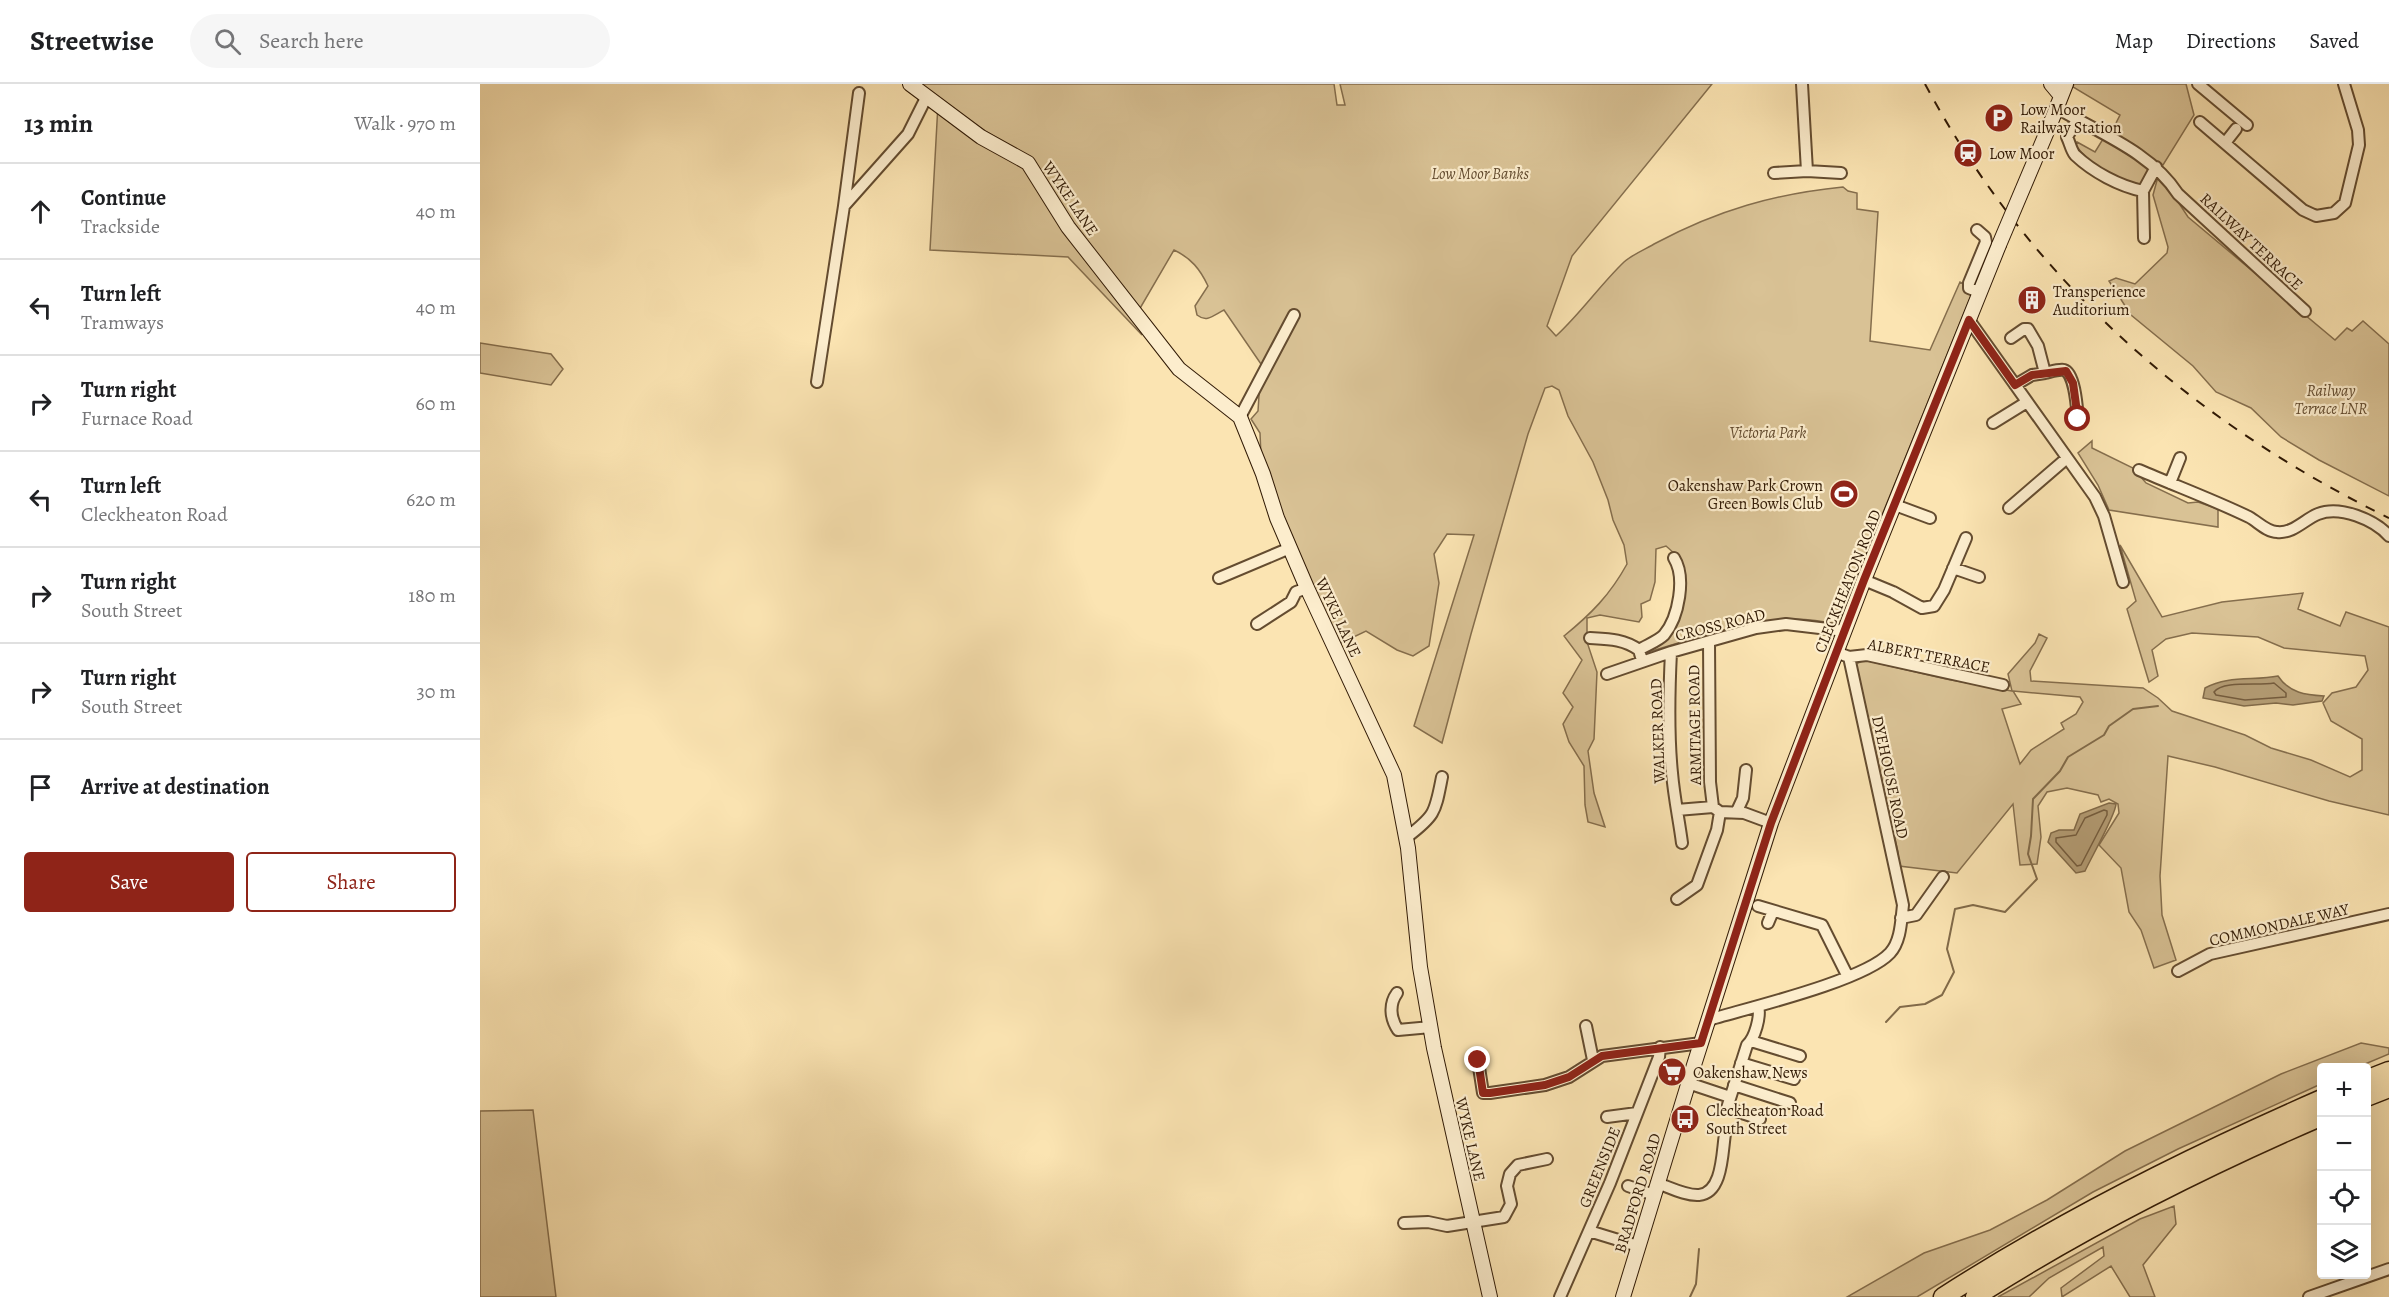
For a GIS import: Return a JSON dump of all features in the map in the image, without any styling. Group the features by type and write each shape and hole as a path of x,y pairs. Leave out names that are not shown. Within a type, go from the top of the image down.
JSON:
{"highway":[{"path":"2371,1078 2389,1071"},
{"path":"2371,1095 2389,1088"},
{"path":"1943,1297 2166,1171 2317,1101"},
{"path":"1975,1297 2116,1215 2278,1135 2320,1117"}],"street":[{"name":"WYKE LANE","path":"910,84 981,137 1028,164 1068,227 1179,369 1240,417 1306,588 1394,775 1407,837 1420,967 1431,1027 1490,1297"},
{"path":"1802,84 1807,171"},
{"path":"2051,84 2077,120 2156,167 2143,191 2144,238"},
{"path":"2198,84 2247,125"},
{"path":"2200,122 2303,210 2316,216 2334,213 2344,203 2359,145 2358,130 2344,84"},
{"path":"817,382 859,93"},
{"path":"844,206 908,134 927,96"},
{"name":"CLECKHEATON ROAD","path":"1694,1065 1771,823 1843,655 1845,631 1864,580 1979,292 2061,96"},
{"path":"2077,120 2067,137 2073,153 2100,173 2127,188 2143,191"},
{"path":"2225,143 2236,129"},
{"name":"RAILWAY TERRACE","path":"2156,167 2178,194 2306,311"},
{"path":"1774,173 1807,171 1841,173"},
{"path":"1977,230 1985,237 1986,242 1969,288 1979,292"},
{"path":"1240,417 1294,315"},
{"path":"1969,320 2095,497 2104,516 2123,582"},
{"path":"2011,338 2024,329 2028,329 2038,346 2045,373"},
{"path":"2015,385 2032,375 2069,367 2078,419 2072,420"},
{"path":"1993,423 2027,402"},
{"path":"2009,508 2067,458"},
{"path":"2170,483 2180,458"},
{"path":"2139,470 2252,518 2274,532 2290,530 2320,513 2331,511 2363,518 2382,528 2389,536"},
{"path":"1894,505 1930,518"},
{"path":"1864,580 1893,592 1922,608 1934,606 1944,590 1966,538"},
{"path":"1219,578 1290,548"},
{"path":"1639,650 1663,636 1671,624 1678,599 1680,568 1674,558"},
{"path":"1953,568 1978,577"},
{"path":"1257,624 1292,602 1296,592 1306,588"},
{"name":"CROSS ROAD","path":"1607,674 1671,652 1756,628 1786,624 1845,631"},
{"path":"1590,638 1631,644 1639,650 1643,663"},
{"name":"ARMITAGE ROAD","path":"1677,899 1697,885 1717,830 1717,809 1710,782 1709,642"},
{"name":"WALKER ROAD","path":"1671,652 1668,712 1672,776 1682,843"},
{"name":"ALBERT TERRACE","path":"1843,655 1867,655 2003,685"},
{"name":"DYEHOUSE ROAD","path":"1708,1020 1848,977 1872,966 1890,953 1899,935 1903,905 1843,655"},
{"path":"1737,811 1743,798 1746,770"},
{"path":"1407,837 1428,821 1436,810 1442,777"},
{"path":"1677,810 1737,811 1771,823"},
{"path":"1901,918 1916,915 1943,877"},
{"path":"1758,906 1822,925 1848,977"},
{"path":"1768,923 1773,911"},
{"name":"COMMONDALE WAY","path":"2178,971 2210,954 2389,914"},
{"path":"1397,993 1391,1003 1392,1017 1398,1030 1431,1027"},
{"path":"1729,1103 1760,1012 1758,1006"},
{"path":"1586,1026 1593,1060"},
{"path":"1751,1041 1800,1056"},
{"path":"1478,1060 1483,1093 1545,1085 1569,1077 1602,1056 1701,1043"},
{"name":"GREENSIDE","path":"1560,1297 1659,1057 1660,1047"},
{"path":"1741,1063 1794,1078"},
{"name":"BRADFORD ROAD","path":"1623,1297 1694,1065"},
{"path":"1688,1083 1760,1119"},
{"path":"1734,1085 1790,1103"},
{"path":"1607,1117 1636,1113"},
{"path":"1629,1186 1697,1196 1709,1192 1717,1182 1725,1134"},
{"path":"1404,1223 1428,1222 1447,1226 1504,1217 1510,1204 1508,1186 1510,1174 1518,1165 1547,1159"},
{"path":"1589,1231 1638,1246"},
{"path":"2309,1297 2389,1269"}],"green space":[{"path":"921,84 1334,84 1337,105 1345,105 1340,84 1712,84 1572,256 1547,326 1556,336 1624,262 1679,231 1747,205 1793,194 1843,187 1857,193 1857,209 1878,212 1870,341 1930,350 1960,282 1966,285 1971,296 1839,621 1835,624 1788,619 1764,621 1717,631 1648,652 1666,641 1673,633 1682,605 1685,585 1683,568 1679,559 1666,546 1656,549 1655,582 1650,600 1641,604 1642,617 1639,622 1600,615 1587,618 1587,642 1597,672 1594,739 1588,751 1594,793 1605,827 1588,822 1584,766 1569,742 1563,724 1573,707 1563,693 1582,660 1564,636 1599,603 1627,564 1624,545 1613,520 1608,500 1593,462 1568,416 1559,390 1552,386 1545,388 1528,434 1442,743 1414,726 1474,535 1447,534 1434,554 1439,583 1429,646 1413,656 1397,650 1366,631 1339,644 1277,507 1261,456 1260,433 1251,419 1258,411 1261,364 1224,310 1207,318 1197,315 1195,306 1208,286 1202,274 1190,260 1174,250 1139,310 1173,351 1133,311 1142,335 1068,257 930,250 938,104 1028,163 1053,191 1029,159 977,126"},
{"path":"2074,84 2186,84 2194,115 2163,165 2111,133 2120,115 2073,87"},
{"path":"2103,139 2152,169 2141,186 2123,181 2105,172 2076,146 2077,142 2095,152"},
{"name":"Railway Terrace LNR","path":"2159,173 2188,217 2335,340 2347,328 2352,331 2363,321 2389,344 2389,496 2319,460 2281,437 2251,408 2216,392 2193,366 2131,315 2109,281 2116,278 2135,284 2167,253 2168,247 2153,195"},
{"path":"480,343 551,354 563,369 551,385 480,373"},
{"path":"2092,441 2092,448 2133,468 2146,483 2188,503 2198,502 2218,509 2218,527 2109,510 2098,485 2078,453"},
{"path":"2120,545 2162,617 2222,602 2303,593 2298,609 2340,626 2346,612 2389,627 2389,815 2329,801 2215,767 2168,756 2160,876 2162,915 2176,960 2154,968 2141,930 2129,912 2121,868 2099,845 2119,813 2118,804 2109,799 2101,802 2098,795 2067,788 2047,792 2038,806 2041,837 2037,864 2020,865 2013,804 1957,873 1899,866 1898,852 1856,664 1864,660 2012,691 2008,674 2035,643 2039,634 2047,638 2030,671 2031,681 2143,688 2172,711 2245,735 2271,748 2311,760 2350,777 2362,770 2362,739 2331,721 2323,703 2332,693 2356,687 2368,670 2365,656 2284,648 2258,637 2192,633 2166,639 2152,650 2158,676 2149,682 2127,609 2136,601","holes":["2013,691 2080,697 2083,702 2076,714 2061,723 2064,729 2031,750 2020,764 2002,709 2021,704"]},
{"path":"2361,1043 2389,1048 2389,1054 2368,1063 2317,1063 2317,1086 2178,1149 2093,1192 1917,1297 1847,1297 1924,1253 1990,1230 2047,1200 2125,1151 2281,1074"},
{"path":"533,1110 556,1297 480,1297 480,1111"},
{"path":"2174,1206 2176,1224 2143,1265 2155,1297 2130,1297 2111,1266 2062,1297 2061,1288 2104,1256 2103,1247 2049,1278 2029,1297 1998,1297 2140,1219"}],"water":[{"path":"2278,676 2293,690 2304,694 2324,696 2322,701 2293,705 2276,703 2244,706 2203,698 2205,688 2223,681"},
{"path":"2109,803 2116,804 2108,826 2085,871 2076,873 2048,842 2051,833 2059,830 2074,830 2080,814"}],"waterway":[{"path":"1886,1022 1900,1007 1925,1004 1942,995 1954,972 1947,949 1955,909 1973,905 2005,912 2037,879 2028,854 2033,799 2060,771 2068,757 2104,735 2109,726 2133,709 2158,706"},
{"path":"1690,1297 1696,1284 1699,1249"}],"railway":[{"path":"1925,84 1967,155 2014,221 2066,282 2122,338 2183,390 2248,437 2317,480 2389,518"}],"place":[{"name":"Low Moor Railway Station","path":"1999,118"},
{"name":"Low Moor","path":"1968,153"},
{"name":"Transperience Auditorium","path":"2032,300"},
{"name":"Oakenshaw Park Crown Green Bowls Club","path":"1844,494"},
{"name":"Oakenshaw News","path":"1672,1072"},
{"name":"Cleckheaton Road South Street","path":"1685,1119"}],"route":[{"path":"1478,1060 1483,1093 1490,1093 1545,1085 1569,1077 1602,1056 1701,1043 1771,823 1864,580 1969,320 2015,385 2032,375 2066,371 2073,383 2078,419"}],"park label":[{"name":"Low Moor Banks","path":"1480,173"},
{"name":"Victoria Park","path":"1768,432"}]}
